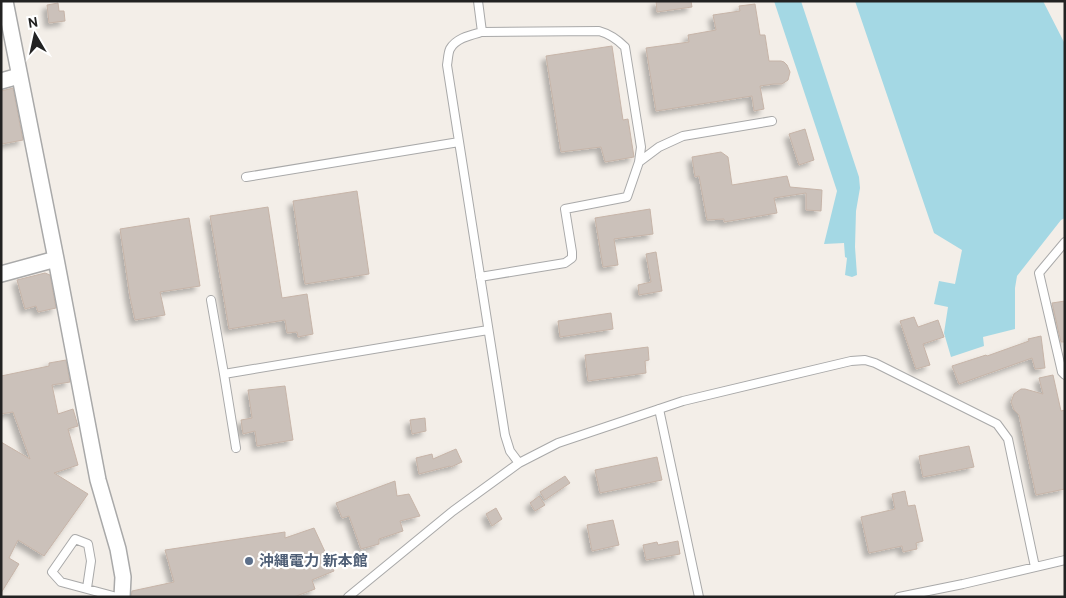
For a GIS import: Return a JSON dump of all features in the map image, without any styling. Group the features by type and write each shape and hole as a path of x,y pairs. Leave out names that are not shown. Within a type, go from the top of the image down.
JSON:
{"street":[{"path":"5,1 98,480 118,549 123,577 122,597"},
{"path":"1,80 19,76"},
{"path":"1,274 56,260"}],"lane":[{"path":"478,1 482,32"},
{"path":"480,277 565,263 572,258 565,209 627,197 639,162 641,147 624,47 619,41 608,34 599,30 482,32 468,36 457,42 450,49 447,65 488,330 505,435 510,451 519,463"},
{"path":"639,162 659,147 682,136 772,121"},
{"path":"246,176 459,142"},
{"path":"1065,242 1039,273 1062,372 1065,375"},
{"path":"211,300 236,448"},
{"path":"224,374 488,330"},
{"path":"348,597 453,511 519,463 558,443 683,401 851,361 865,360 875,363 997,424 1008,438 1035,566"},
{"path":"659,409 699,597"},
{"path":"87,588 91,561 88,544 75,539 52,572 61,582 117,597"},
{"path":"899,597 1065,560"}],"water":[{"path":"774,1 801,1 859,177 860,188 856,211 855,247 857,275 852,277 845,275 847,258 845,257 844,243 824,244 837,191"},
{"path":"855,1 1043,1 1065,44 1065,218 1061,220 1017,276 1015,288 1015,329 983,337 984,346 951,357 944,333 948,307 934,304 939,281 955,284 962,250 934,233"}],"building":[{"path":"656,1 691,1 692,7 657,12"},
{"path":"58,3 59,11 64,11 65,21 49,23 47,5"},
{"path":"755,4 760,35 765,35 769,61 784,62 790,72 788,80 782,84 760,86 764,109 754,111 752,96 656,111 646,48 689,42 688,35 716,30 713,15 740,11 739,6"},
{"path":"612,46 623,120 628,119 634,157 605,162 601,147 561,152 546,56"},
{"path":"13,88 23,140 2,144 1,91"},
{"path":"805,129 814,160 799,165 789,134"},
{"path":"721,152 728,157 732,185 787,176 790,187 822,190 821,211 806,210 806,193 774,198 777,213 724,222 724,219 707,220 699,176 695,177 692,157"},
{"path":"357,191 369,274 305,284 293,201"},
{"path":"268,207 282,298 307,294 313,334 298,337 297,332 287,333 285,320 229,329 210,216"},
{"path":"650,209 653,234 614,239 618,265 603,267 595,218"},
{"path":"189,218 200,286 160,292 165,315 135,320 120,229"},
{"path":"656,252 662,291 639,295 638,285 651,282 646,254"},
{"path":"45,273 50,275 56,308 38,312 36,306 25,309 17,280"},
{"path":"1065,301 1065,342 1061,342 1052,303"},
{"path":"611,313 613,329 560,337 558,321"},
{"path":"914,317 918,327 938,320 944,337 923,344 930,365 916,369 900,321"},
{"path":"1041,336 1045,368 1035,369 1032,358 959,384 952,366 987,356 1029,341 1028,339"},
{"path":"648,347 649,360 645,361 646,373 588,381 585,355"},
{"path":"66,360 70,382 52,385 58,414 73,409 78,426 68,429 78,465 54,473 88,494 44,556 18,540 9,558 19,564 1,593 1,442 30,459 13,412 1,414 1,376 49,366 49,363"},
{"path":"1053,375 1061,411 1065,410 1065,489 1036,495 1019,415 1014,410 1011,402 1014,394 1021,389 1043,394 1039,378"},
{"path":"285,386 293,440 257,446 255,431 243,434 241,420 252,418 248,390"},
{"path":"425,418 426,431 412,434 410,420"},
{"path":"969,446 974,467 923,477 919,456"},
{"path":"456,449 462,462 451,467 419,474 416,458 432,454 433,459"},
{"path":"657,457 662,480 600,493 595,470"},
{"path":"565,476 570,483 545,500 540,492"},
{"path":"395,481 397,496 409,494 420,516 400,521 403,531 379,539 379,544 361,549 349,516 342,518 336,503"},
{"path":"905,491 908,506 915,505 923,541 916,543 917,549 903,552 902,546 869,553 861,517 895,509 892,494"},
{"path":"539,496 545,505 535,511 530,503"},
{"path":"496,508 502,519 492,526 486,514"},
{"path":"613,520 619,545 592,551 587,525"},
{"name":"沖縄電力 新本館","path":"314,528 334,571 312,580 315,589 294,597 131,597 132,591 174,582 165,550 285,532 285,538"},
{"path":"678,541 680,554 646,560 643,545 657,542 658,545"}],"place":[{"name":"沖縄電力 新本館","path":"249,561"}]}
